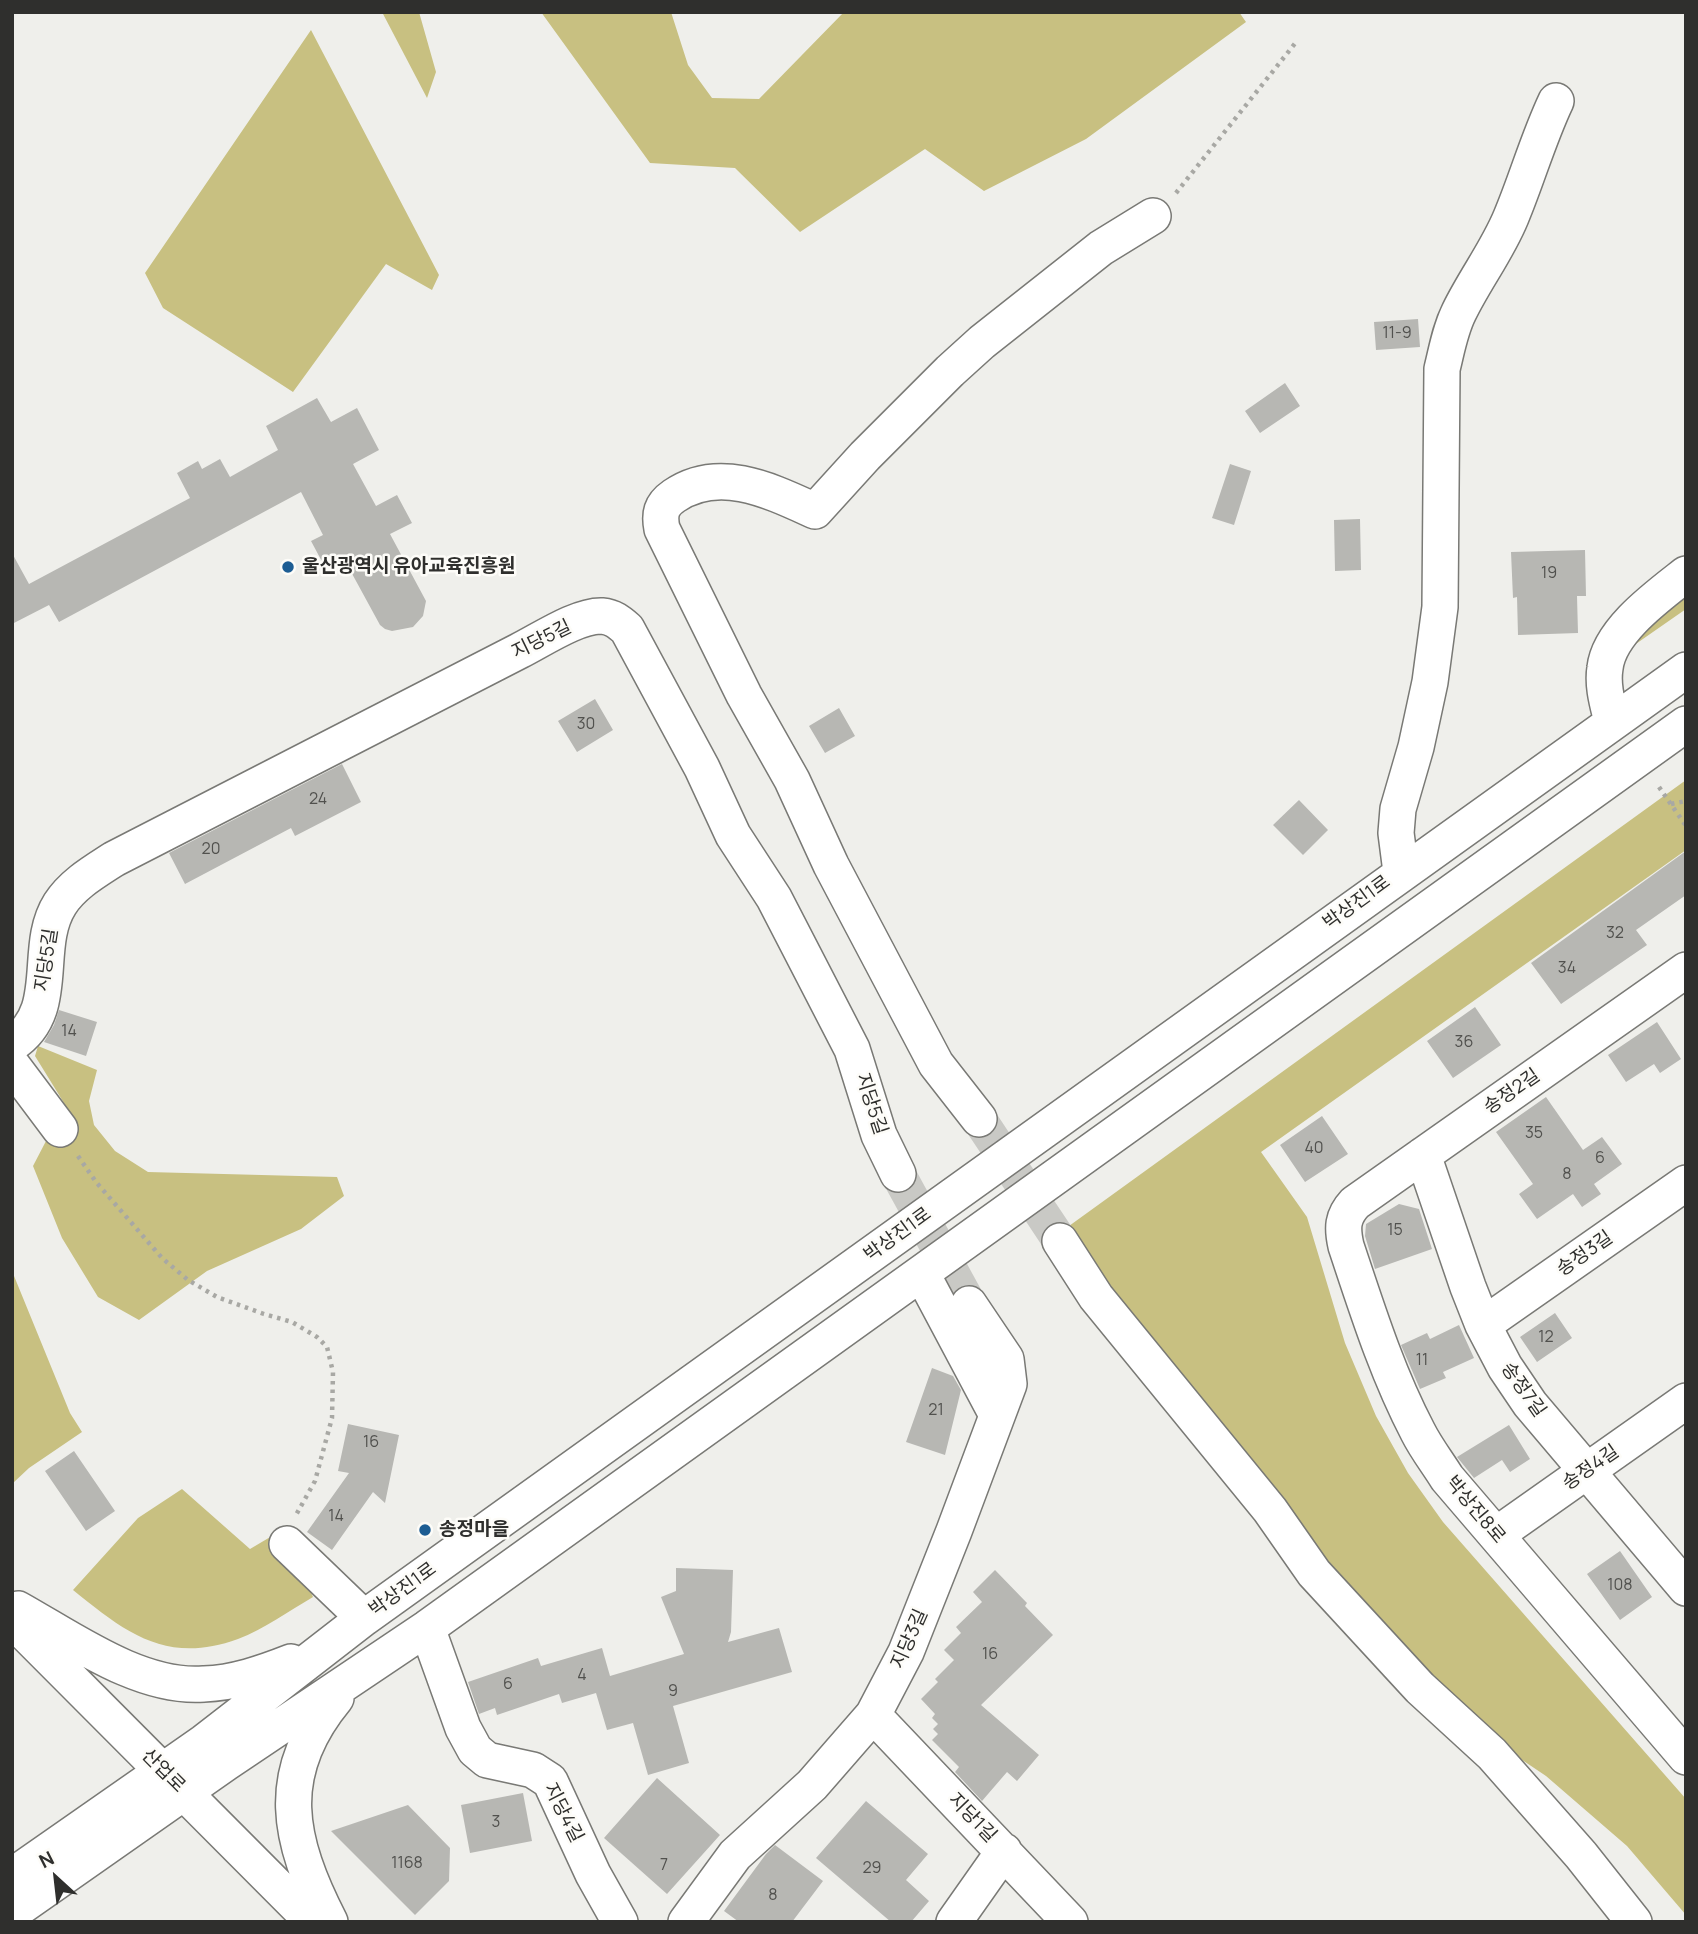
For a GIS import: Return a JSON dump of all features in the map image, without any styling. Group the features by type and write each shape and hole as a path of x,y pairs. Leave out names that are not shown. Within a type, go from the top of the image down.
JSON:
{"street":[{"path":"1401,872 1396,833 1398,809 1416,747 1438,630 1442,369 1459,312 1511,217 1556,101"},
{"path":"979,1119 936,1065 831,865 792,780 744,695 662,529 661,509 667,501 692,486 725,482 770,491 814,511 865,456 982,342 1101,248 1153,216"},
{"path":"1612,722 1605,684 1609,652 1628,625 1686,574"},
{"name":"지당5길","path":"12,1044 32,1028 40,1010 51,926 58,906 72,888 92,873 114,859 519,651 588,618 600,616 611,618 627,629 702,768 733,835 774,898 852,1049 879,1135 898,1174"},
{"name":"박상진1로","path":"173,1781 204,1742 364,1618 1686,670"},
{"name":"박상진1로","path":"17,1891 173,1781 351,1681 427,1628 1686,724"},
{"name":"송정2길","path":"1344,1220 1355,1203 1686,970"},
{"path":"12,1065 60,1129"},
{"name":"송정7길","path":"1423,1155 1483,1325 1504,1367 1530,1404 1686,1588"},
{"name":"송정3길","path":"1483,1325 1686,1183"},
{"name":"박상진8로","path":"1344,1220 1346,1246 1378,1342 1413,1422 1447,1478 1686,1757"},
{"path":"1060,1241 1096,1297 1270,1510 1314,1573 1420,1688 1492,1754 1581,1854 1634,1922"},
{"path":"922,1273 997,1415"},
{"name":"지당3길","path":"686,1922 735,1855 812,1785 873,1715 906,1652 1009,1384 1006,1359 969,1304"},
{"name":"송정4길","path":"1496,1535 1686,1401"},
{"path":"287,1544 364,1618"},
{"path":"12,1606 106,1658 143,1675 181,1684 230,1682 321,1650"},
{"name":"산업로","path":"12,1620 313,1922"},
{"name":"지당4길","path":"427,1628 463,1728 475,1750 487,1760 533,1770 550,1781 593,1874 620,1922"},
{"path":"330,1922 306,1869 297,1840 292,1809 294,1784 301,1754 322,1715 351,1681"},
{"name":"지당1길","path":"873,1715 1070,1922"},
{"path":"954,1922 1004,1851"}],"path":[{"path":"1153,216 1170,202 1297,41"},
{"path":"1659,788 1686,826"},
{"path":"1671,804 1686,801"},
{"path":"60,1129 96,1182 162,1258 188,1280 217,1297 292,1322 317,1337 327,1347 333,1373 332,1418 315,1482 289,1528 287,1544"}],"shaded area":[{"path":"382,12 419,12 436,72 427,98"},
{"path":"541,12 671,12 688,65 712,98 759,99 844,12 1239,12 1246,22 1086,139 984,191 925,149 800,232 735,168 650,163"},
{"path":"311,30 439,275 432,290 386,264 293,392 163,308 145,273"},
{"path":"1686,588 1686,609 1630,648 1646,624"},
{"path":"1686,780 1686,850 1261,1152 1307,1217 1345,1343 1376,1416 1408,1473 1443,1522 1686,1799 1686,1915 1627,1846 1546,1776 1479,1731 1325,1571 1129,1317 1069,1226"},
{"path":"38,1046 97,1070 89,1101 94,1125 115,1151 148,1172 337,1177 344,1196 301,1229 207,1271 139,1320 98,1297 62,1238 33,1166 46,1141 69,1127 72,1116 35,1056"},
{"path":"12,1271 70,1413 82,1432 29,1468 12,1484"},
{"path":"182,1489 250,1549 277,1533 304,1576 313,1597 248,1635 213,1646 190,1648 169,1646 130,1631 73,1590 138,1518"}],"building":[{"path":"1418,319 1420,347 1376,350 1374,322"},
{"path":"1285,383 1300,406 1260,433 1245,411"},
{"path":"317,398 331,422 357,408 379,450 353,464 376,506 397,495 412,523 390,534 426,601 423,616 413,627 392,631 380,625 344,559 326,569 311,541 323,535 301,492 59,622 49,605 12,624 12,553 29,584 190,498 177,473 198,461 202,469 220,459 230,477 278,450 266,426"},
{"path":"1230,464 1251,471 1234,525 1212,518"},
{"path":"1360,519 1361,570 1335,571 1334,520"},
{"path":"1585,550 1586,596 1577,596 1578,633 1518,635 1517,597 1513,598 1511,552"},
{"path":"595,699 613,730 577,752 558,721"},
{"path":"839,708 855,736 825,753 809,726"},
{"path":"342,764 361,802 295,836 291,828 185,884 169,853"},
{"path":"1299,800 1328,830 1303,855 1273,825"},
{"path":"1686,851 1686,895 1636,930 1647,945 1561,1004 1531,963"},
{"path":"1475,1007 1501,1045 1453,1078 1427,1041"},
{"path":"59,1010 97,1022 86,1056 44,1042"},
{"path":"1657,1022 1681,1059 1660,1073 1654,1064 1626,1082 1608,1055"},
{"path":"1546,1097 1583,1150 1602,1137 1622,1164 1594,1184 1601,1194 1582,1207 1573,1194 1537,1219 1519,1194 1533,1184 1496,1132"},
{"path":"1322,1116 1348,1154 1305,1182 1280,1145"},
{"path":"1399,1204 1419,1209 1432,1249 1375,1269 1365,1236 1366,1224"},
{"path":"1555,1313 1572,1338 1537,1362 1520,1337"},
{"path":"1459,1325 1474,1358 1443,1372 1446,1378 1420,1389 1401,1345 1427,1333 1430,1339"},
{"path":"932,1368 953,1376 961,1390 945,1455 906,1442"},
{"path":"348,1424 399,1435 385,1503 373,1492 332,1550 307,1532 349,1473 338,1471"},
{"path":"1509,1425 1530,1459 1510,1472 1502,1460 1474,1478 1457,1457"},
{"path":"74,1451 115,1511 86,1531 45,1471"},
{"path":"1620,1551 1652,1597 1620,1620 1587,1574"},
{"path":"676,1568 733,1570 731,1632 728,1642 779,1628 792,1672 673,1706 689,1763 648,1775 633,1723 607,1730 596,1693 562,1703 559,1694 497,1715 495,1708 479,1714 468,1682 538,1658 541,1666 602,1648 610,1676 684,1654 661,1597 676,1591"},
{"path":"995,1570 1053,1635 981,1705 1039,1755 1017,1781 1007,1772 982,1801 955,1772 959,1767 932,1740 938,1734 933,1729 938,1724 932,1718 935,1714 921,1699 938,1682 935,1679 954,1660 944,1650 961,1633 956,1627 982,1602 973,1592"},
{"path":"657,1778 720,1835 667,1894 604,1838"},
{"path":"523,1793 532,1841 470,1853 461,1805"},
{"path":"866,1801 928,1854 906,1880 929,1901 911,1922 891,1922 816,1858"},
{"path":"408,1805 450,1848 449,1881 415,1915 331,1831"},
{"path":"775,1845 823,1881 792,1922 739,1922 724,1911"}],"tunnel":[{"path":"979,1119 1060,1241"},
{"path":"898,1174 969,1304"}],"place":[{"name":"울산광역시 유아교육진흥원","path":"288,567"},
{"name":"송정마을","path":"425,1530"}]}
